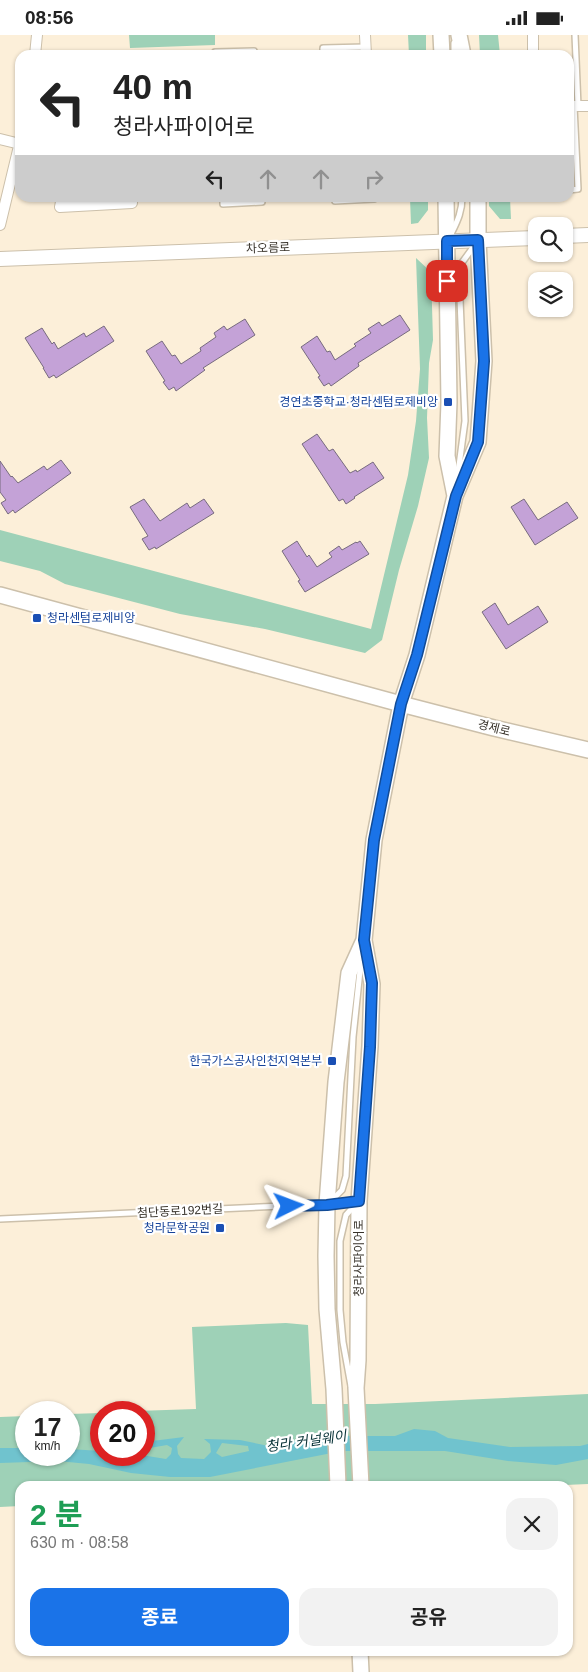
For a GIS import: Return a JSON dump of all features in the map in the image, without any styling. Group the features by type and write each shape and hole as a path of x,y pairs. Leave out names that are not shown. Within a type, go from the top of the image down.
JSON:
{"main road":[{"path":"441,35 442,50"},
{"path":"459,35 462,50"},
{"path":"446,202 449,402 447,456 456,496"},
{"path":"338,1481 334,1389 327,1309 327,1205 336,1082 349,973 364,940 374,840 401,704 417,655 456,496 478,442 481,422 484,361 478,202"},
{"name":"경제로","path":"0,595 401,704 588,750"},
{"name":"청라사파이어로","path":"361,1481 356,1411 359,1201 372,991 364,940"},
{"path":"360,1656 361,1672"}],"street":[{"path":"36,50 37,35"},
{"path":"365,35 366,50"},
{"path":"533,35 534,50"},
{"path":"0,139 15,142"},
{"path":"0,225 15,164"},
{"path":"61,202 60,207 132,202"},
{"path":"573,236 588,235"},
{"name":"차오름로","path":"0,259 528,238"}],"lane":[{"path":"453,35 454,50"},
{"path":"574,35 578,189 574,189"},
{"path":"323,50 323,48 352,50"},
{"path":"223,202 223,204 262,202"},
{"path":"447,241 458,219 462,202"},
{"path":"456,496 465,421 459,275 461,264 478,240"},
{"path":"356,1411 343,1342 340,1311 340,1241 346,1215 359,1201"},
{"name":"첨단동로192번길","path":"0,1219 327,1205 359,1201"}],"green space":[{"path":"129,35 215,35 215,45 130,48"},
{"path":"408,35 426,35 426,50 409,50"},
{"path":"479,35 498,35 500,50 480,50"},
{"path":"410,202 428,202 428,210 418,223 411,224"},
{"path":"489,202 510,202 511,219 500,219 489,206"},
{"path":"416,258 431,272 433,340 429,363 427,418 429,458 382,640 365,653 265,629 180,614 65,584 40,571 0,561 0,530 371,629 408,475 416,421 420,369"},
{"path":"286,1323 308,1325 312,1404 375,1404 588,1394 588,1484 573,1485 573,1481 15,1481 15,1506 0,1507 0,1417 15,1416 15,1466 80,1466 80,1414 90,1413 90,1466 155,1466 155,1410 196,1409 192,1327"}],"water":[{"name":"청라 커널웨이","path":"414,1429 435,1431 448,1438 510,1447 580,1446 588,1444 588,1459 556,1465 508,1461 445,1451 342,1451 210,1477 170,1477 131,1473 98,1466 155,1466 155,1457 166,1459 171,1454 172,1448 167,1445 155,1447 155,1441 184,1437 177,1446 178,1454 181,1458 204,1459 211,1452 210,1444 204,1439 240,1440 269,1446 299,1440 343,1436 395,1436","holes":["222,1443 248,1446 249,1451 222,1457 216,1453"]},
{"path":"0,1448 15,1448 15,1462 0,1463"},
{"path":"80,1450 90,1450 90,1464 80,1463"}],"building":[{"path":"400,315 410,330 358,363 359,366 331,386 329,383 324,386 318,377 320,376 301,347 317,336 327,352 330,351 335,360 371,333 368,329 379,322 382,326"},
{"path":"245,319 255,335 203,368 205,370 176,391 174,387 169,390 163,382 165,381 146,351 162,341 172,356 175,355 181,364 201,351 200,348 216,337 214,333 224,326 227,330"},
{"path":"104,326 114,341 56,378 54,375 49,378 25,338 42,328 52,344 54,342 58,349 84,333 86,337"},
{"path":"317,434 329,451 333,449 350,473 356,470 357,472 373,462 384,478 346,504 343,499 339,501 302,444"},
{"path":"61,460 71,473 15,513 13,510 8,514 1,503 6,500 0,492 0,461 11,477 18,483 44,466 47,470"},
{"path":"144,499 160,521 187,503 190,508 204,499 214,513 156,549 155,547 149,550 142,539 148,536 130,507"},
{"path":"524,499 538,520 567,502 578,518 535,545 511,507"},
{"path":"297,541 307,557 309,555 317,567 332,557 329,553 339,546 342,550 360,541 369,554 305,592 298,581 300,580 282,551"},
{"path":"495,603 508,625 538,606 548,622 506,649 482,612"}],"place":[{"name":"경연초중학교·청라센텀로제비앙","path":"448,402"},
{"name":"청라센텀로제비앙","path":"37,618"},
{"name":"한국가스공사인천지역본부","path":"332,1061"},
{"name":"청라문학공원","path":"220,1228"}],"route":[{"path":"289,1206 327,1205 359,1201 370,1047 372,983 364,940 374,840 401,704 417,655 456,496 478,442 481,422 484,361 478,240 447,241 447,281"}]}
